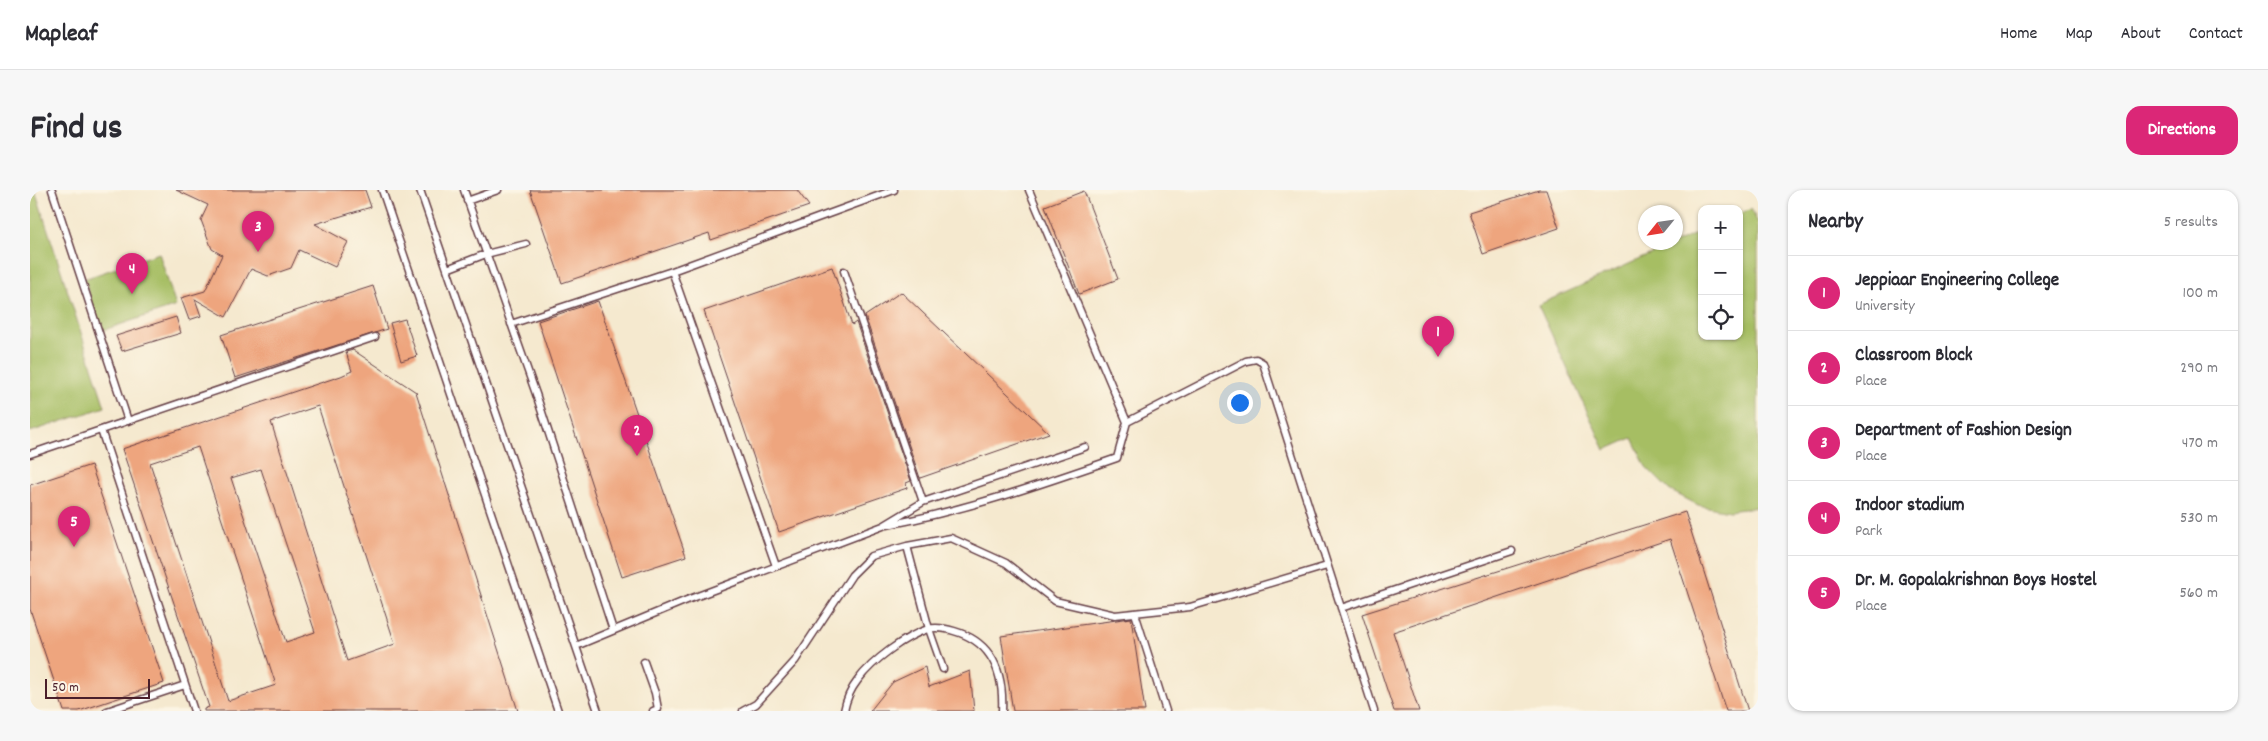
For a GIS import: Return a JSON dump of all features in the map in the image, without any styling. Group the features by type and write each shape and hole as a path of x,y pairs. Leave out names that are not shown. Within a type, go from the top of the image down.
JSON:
{"lane":[{"path":"52,190 128,421"},
{"path":"382,190 558,711"},
{"path":"420,190 598,711"},
{"path":"464,190 511,324 613,630"},
{"path":"467,201 498,190"},
{"path":"511,324 672,271 894,190"},
{"path":"576,646 776,566 883,526 932,517 1010,496 1118,458 1126,422 1029,190"},
{"path":"447,269 486,254 526,244"},
{"path":"672,271 776,566"},
{"path":"844,271 922,502"},
{"path":"30,454 375,337"},
{"path":"1126,422 1246,361 1256,359 1263,363 1374,711"},
{"path":"102,430 194,711"},
{"path":"883,526 922,502 1086,446"},
{"path":"743,711 756,704 795,661 852,575 871,556 907,546 951,538 1006,562 1055,601 1115,615 1190,607 1327,566"},
{"path":"907,546 929,628 943,669"},
{"path":"1341,608 1512,551"},
{"path":"1135,613 1166,711"},
{"path":"844,711 846,700 857,680 892,649 929,628 945,629 968,635 987,651 997,666 1003,693 1002,711"},
{"path":"644,662 655,693 658,709 654,711"},
{"path":"107,711 185,685"}],"green space":[{"path":"30,190 35,190 105,407 30,432"},
{"path":"1751,209 1758,223 1758,507 1729,511 1698,505 1669,490 1646,467 1632,438 1605,450 1538,305 1660,250 1683,250 1683,240 1698,233 1698,340 1743,340 1743,212"},
{"path":"159,253 176,306 101,331 84,279"}],"building":[{"path":"176,190 365,190 371,207 315,224 348,242 335,267 299,250 291,268 268,276 251,269 226,317 195,299 201,316 189,320 181,298 205,291 222,255 212,249 201,220 208,205"},
{"path":"530,190 797,190 809,206 711,240 709,233 562,283"},
{"path":"1539,190 1546,190 1559,228 1483,254 1469,212"},
{"path":"1084,191 1118,279 1079,294 1045,206"},
{"path":"832,267 852,325 856,322 911,481 906,483 907,488 779,532 704,311"},
{"path":"373,286 387,329 235,378 221,335"},
{"path":"901,292 1049,433 920,478 865,316"},
{"path":"598,301 686,556 622,577 538,321"},
{"path":"176,317 181,333 122,351 116,336"},
{"path":"405,319 417,356 401,361 390,323"},
{"path":"353,350 416,392 518,711 204,711 204,709 209,707 122,449 341,376 352,371 346,352","holes":["318,406 395,644 347,661 271,422","198,447 276,685 228,701 150,463","261,469 315,632 286,642 231,478"]},
{"path":"91,465 164,683 79,711 64,711 30,609 30,485"},
{"path":"1685,512 1748,711 1726,711 1670,539 1393,632 1419,711 1394,711 1362,614"},
{"path":"1131,618 1145,711 1013,711 1001,636"},
{"path":"925,667 929,687 970,671 974,711 870,711 893,682"}],"place":[{"name":"Department of Fashion Design","path":"258,252"},
{"name":"Indoor stadium","path":"132,294"},
{"name":"Jeppiaar Engineering College","path":"1438,357"},
{"name":"Classroom Block","path":"637,456"},
{"name":"Dr. M. Gopalakrishnan Boys Hostel","path":"74,547"}]}
